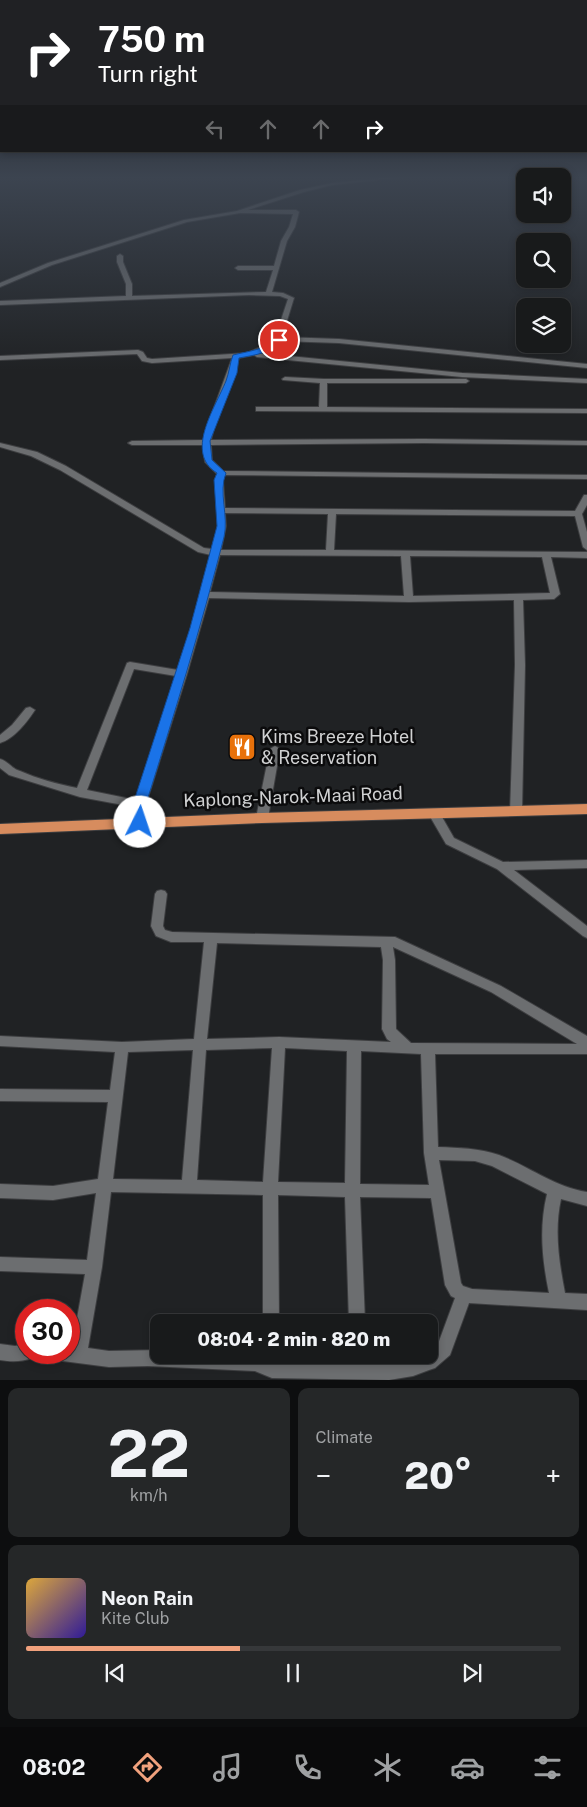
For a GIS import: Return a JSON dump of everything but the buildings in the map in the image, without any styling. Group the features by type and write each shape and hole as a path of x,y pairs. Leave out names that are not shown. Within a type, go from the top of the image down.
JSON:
{"highway":[{"name":"Kaplong-Narok-Maai Road","path":"0,829 140,822 587,809"}],"street":[{"path":"0,285 50,264 121,241"},
{"path":"269,293 275,268 285,241"},
{"path":"120,256 120,262 129,284 129,297"},
{"path":"238,268 275,268"},
{"path":"0,303 269,293 291,298 279,340 274,345 248,355"},
{"path":"279,340 357,343 587,366"},
{"path":"0,358 132,352 141,353 144,360 152,361 270,355 462,375 587,381"},
{"path":"236,357 233,373 206,441 208,460 212,467 222,473 587,477"},
{"path":"285,379 324,382 453,382 481,380 492,376"},
{"path":"323,410 324,382"},
{"path":"259,409 587,411"},
{"path":"132,443 206,441 587,443"},
{"path":"0,445 34,454 63,468 201,550 216,553 587,555"},
{"path":"140,822 140,804 182,674 216,553 222,526 218,480 222,473"},
{"path":"587,497 578,514 587,547"},
{"path":"221,510 332,513 578,514"},
{"path":"330,553 332,513"},
{"path":"406,553 410,599"},
{"path":"204,595 410,599 555,596 546,555"},
{"path":"516,812 520,665 518,598"},
{"path":"80,792 130,665 182,674"},
{"path":"0,740 16,727 30,710"},
{"path":"262,818 275,749"},
{"path":"0,762 13,773 56,788 140,804"},
{"path":"434,813 450,841 501,866 587,933"},
{"path":"501,866 587,864"},
{"path":"160,894 157,926 160,933 172,937 211,940 395,942 496,989 587,1043"},
{"path":"189,1186 200,1043 211,940"},
{"path":"386,943 388,947 389,1029 392,1035 406,1047"},
{"path":"0,1041 122,1047 200,1043 279,1042 428,1049 587,1049"},
{"path":"271,1314 270,1188 279,1042"},
{"path":"354,1046 352,1190 357,1314"},
{"path":"80,1348 94,1267 122,1047"},
{"path":"428,1049 432,1153 453,1285 457,1291 464,1295 500,1300 587,1302"},
{"path":"0,1095 117,1096"},
{"path":"432,1153 481,1156 519,1172 555,1192 587,1199"},
{"path":"0,1191 53,1193 104,1185 438,1192"},
{"path":"555,1192 549,1222 548,1240 559,1301"},
{"path":"0,1264 94,1267"},
{"path":"438,1354 444,1349 464,1295"},
{"path":"0,1352 15,1354"},
{"path":"80,1354 109,1359 150,1358"},
{"path":"361,1364 376,1372 413,1368 424,1364"}],"place":[{"name":"Kims Breeze Hotel & Reservation","path":"242,747"}],"route":[{"path":"140,822 140,804 196,628 222,526 218,480 222,473 212,467 208,460 206,441 233,373 236,357 256,353 274,345 279,340"}]}
